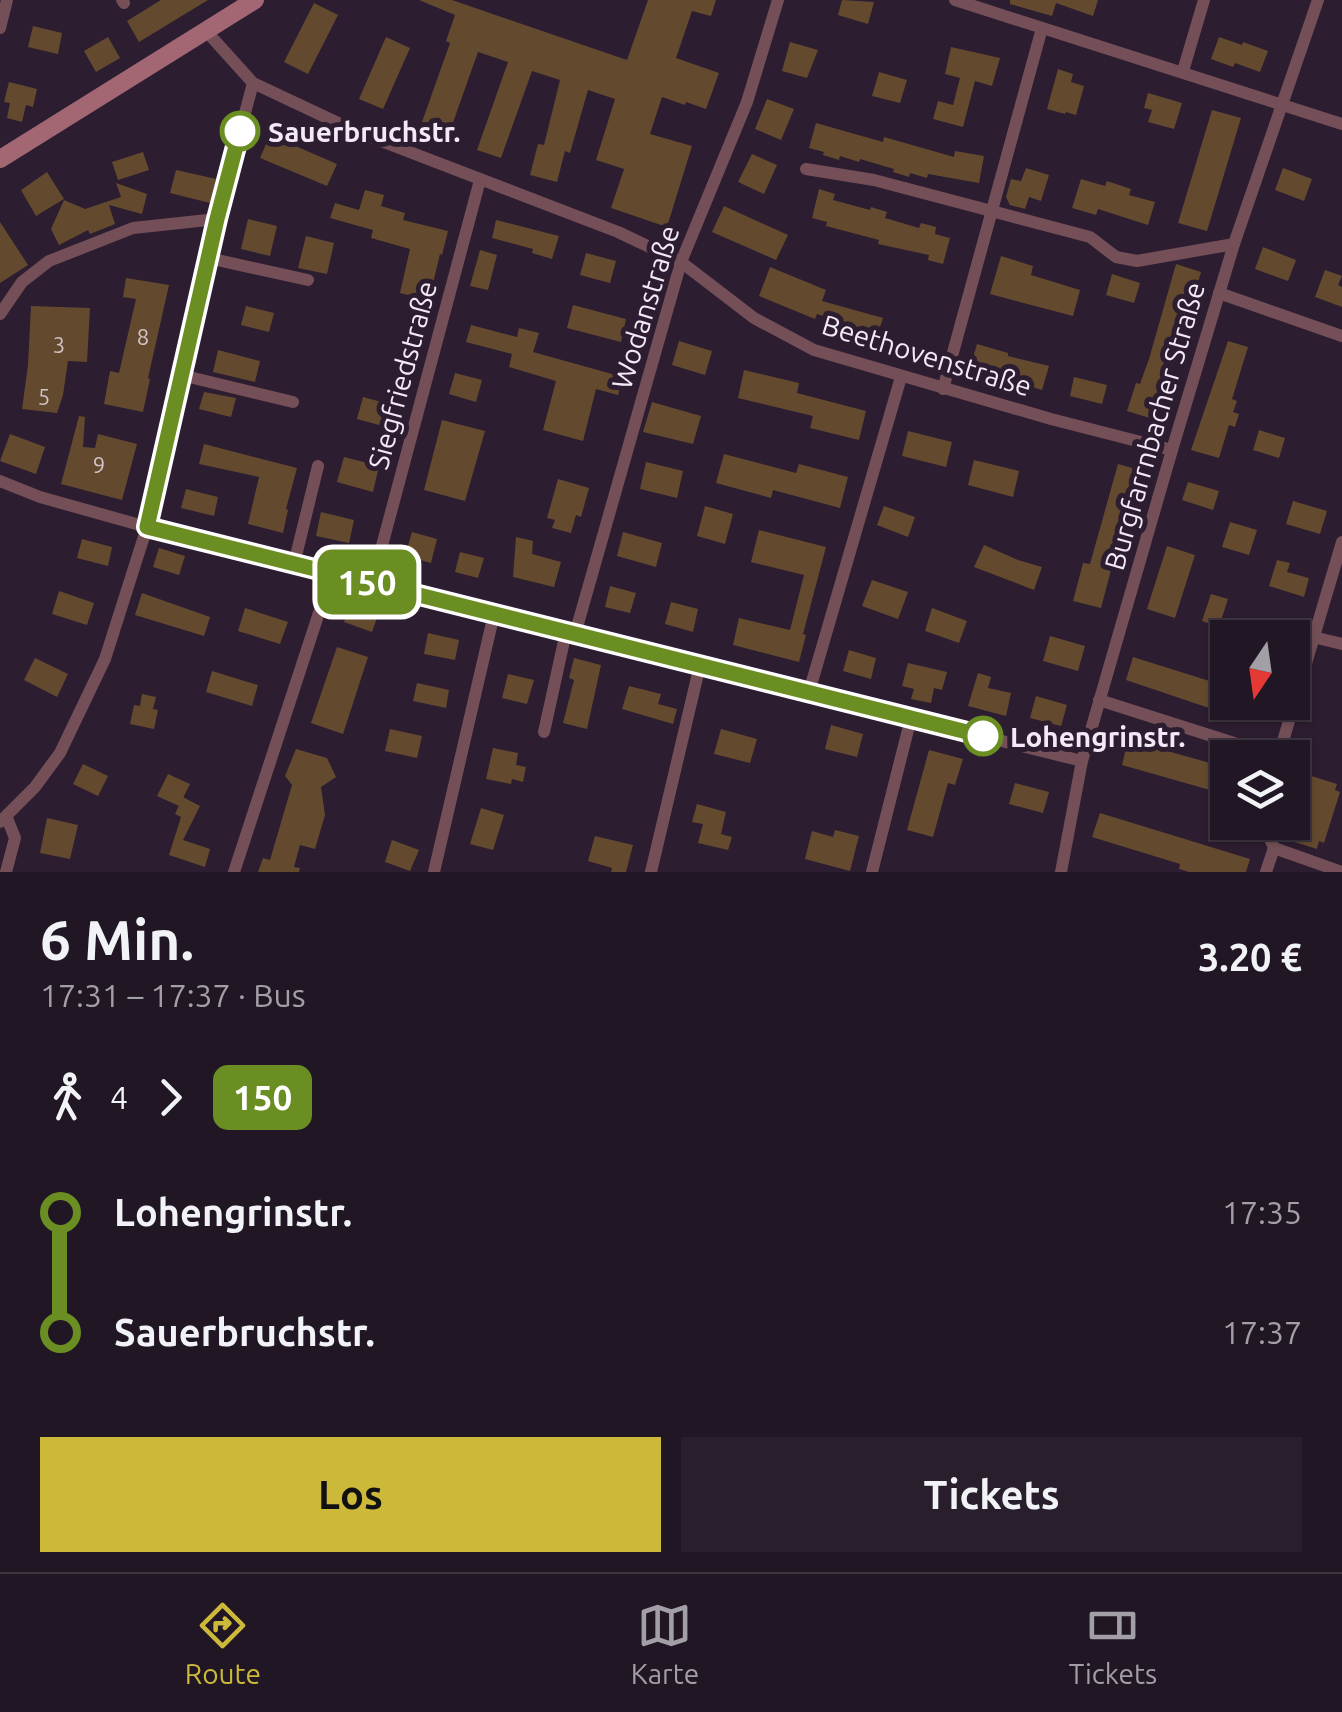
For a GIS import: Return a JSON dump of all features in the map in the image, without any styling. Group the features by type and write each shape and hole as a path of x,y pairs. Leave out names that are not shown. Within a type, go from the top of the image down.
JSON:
{"main road":[{"path":"0,158 255,0"}],"street":[{"path":"0,28 7,0"},
{"name":"Wodanstraße","path":"544,732 681,262 747,102 778,0"},
{"path":"954,0 1342,124"},
{"path":"1183,71 1204,0"},
{"name":"Burgfarrnbacher Straße","path":"1061,872 1082,761 1172,450 1234,244 1318,0"},
{"path":"943,388 1042,28"},
{"name":"Beethovenstraße","path":"207,32 253,83 355,130 618,232 681,262 754,318 814,350 1172,450"},
{"path":"6,872 15,838 4,820 35,788 60,753 105,659 147,527 217,219 253,83"},
{"path":"806,169 874,180 1090,237 1116,256 1137,261 1234,244"},
{"name":"Siegfriedstraße","path":"372,584 480,180"},
{"path":"0,314 22,282 49,261 133,228 217,219"},
{"path":"208,258 308,280"},
{"path":"1219,293 1342,336"},
{"path":"182,375 293,402"},
{"path":"809,692 901,377"},
{"path":"294,564 318,466"},
{"path":"0,481 40,498 147,527 1082,761"},
{"path":"1283,740 1342,542"},
{"path":"234,872 332,573"},
{"path":"434,872 494,614"},
{"path":"1314,637 1342,644"},
{"path":"651,872 700,665"},
{"path":"1099,700 1225,740"},
{"path":"872,872 912,718"},
{"path":"1266,872 1274,848 1271,840"},
{"path":"1274,848 1342,872"}],"building":[{"path":"161,0 208,0 139,42 127,21"},
{"path":"419,0 452,0 627,60 648,0 716,0 711,16 692,11 676,58 719,73 706,109 662,97 650,134 692,146 667,227 611,208 624,169 596,160 615,99 588,90 570,153 565,151 557,182 530,175 538,144 544,145 560,80 532,71 501,158 477,150 508,62 478,52 450,131 422,122 450,43 446,41 455,15"},
{"path":"842,0 874,2 868,24 838,15"},
{"path":"1010,0 1098,0 1093,16 1056,3 1052,16 1010,4"},
{"path":"314,3 338,15 308,74 284,62"},
{"path":"33,26 62,33 58,54 28,47"},
{"path":"108,37 120,58 96,72 84,51"},
{"path":"386,37 410,48 383,109 359,99"},
{"path":"1219,37 1268,51 1260,72 1211,59"},
{"path":"790,42 818,50 807,78 782,71"},
{"path":"951,47 1000,58 992,86 975,81 963,127 933,119 938,101 953,105 960,78 945,74"},
{"path":"1058,69 1073,74 1071,82 1084,86 1076,115 1047,109"},
{"path":"879,72 907,80 900,103 872,96"},
{"path":"9,82 37,89 33,107 26,105 22,122 7,118 10,103 4,102"},
{"path":"1148,93 1182,103 1174,129 1148,122 1152,110 1144,108"},
{"path":"767,99 794,109 781,140 755,129"},
{"path":"1212,110 1241,118 1207,231 1178,223"},
{"path":"816,123 954,157 955,151 984,156 979,183 928,174 927,178 910,173 909,177 860,159 859,162 840,156 839,160 823,155 824,152 809,148"},
{"path":"270,135 337,164 327,186 260,158"},
{"path":"143,152 149,170 118,180 112,162"},
{"path":"752,154 777,165 764,194 738,182"},
{"path":"1026,168 1049,175 1041,201 1029,197 1025,209 1010,205 1006,197 1011,179 1021,181"},
{"path":"1283,168 1312,179 1304,201 1275,190"},
{"path":"176,170 216,179 210,203 170,193"},
{"path":"47,172 64,199 36,216 21,190"},
{"path":"1081,179 1105,186 1107,181 1131,189 1129,195 1155,202 1148,225 1098,209 1096,215 1072,208"},
{"path":"116,183 147,194 142,214 109,205 115,224 90,234 88,230 59,245 51,229 64,200 85,209 121,197"},
{"path":"819,189 835,194 833,200 887,212 885,218 919,228 921,223 936,227 935,234 950,238 943,264 928,260 929,255 878,244 879,240 826,226 827,222 812,218"},
{"path":"365,190 384,195 381,206 405,213 403,220 448,231 429,300 400,293 410,249 371,238 373,230 330,218 335,203 359,210"},
{"path":"724,206 788,235 776,260 712,232"},
{"path":"248,219 277,226 270,256 241,249"},
{"path":"496,220 559,236 552,259 532,253 533,249 492,238"},
{"path":"0,222 28,265 0,283"},
{"path":"306,236 334,243 327,274 298,268"},
{"path":"1263,247 1296,260 1288,281 1255,269"},
{"path":"480,250 497,255 488,290 470,286"},
{"path":"586,253 616,261 610,283 580,275"},
{"path":"1001,256 1033,266 1031,275 1080,290 1073,316 990,294"},
{"path":"1176,264 1201,272 1153,419 1127,411 1149,359"},
{"path":"770,267 826,290 822,301 883,318 879,330 869,327 866,335 844,329 846,323 817,314 815,319 759,296"},
{"path":"1325,270 1342,276 1338,285 1342,287 1342,307 1315,297"},
{"path":"1112,274 1140,283 1134,303 1106,295"},
{"path":"126,278 169,285 143,412 104,404 110,371 119,373 136,299 123,297"},
{"path":"573,305 626,319 621,342 567,328"},
{"path":"31,306 90,308 87,362 68,361 57,413 22,409"},
{"path":"246,306 274,313 269,332 241,325"},
{"path":"471,325 517,337 519,328 539,333 533,352 623,377 618,395 596,389 583,441 543,430 556,381 509,367 512,354 466,342"},
{"path":"679,341 712,351 705,375 672,365"},
{"path":"1228,341 1248,347 1232,399 1237,401 1233,412 1239,414 1235,427 1229,425 1219,458 1191,450"},
{"path":"977,344 1049,366 1042,390 970,368"},
{"path":"218,350 260,361 255,382 213,372"},
{"path":"744,370 799,383 797,393 866,411 859,440 810,428 813,416 738,398"},
{"path":"455,373 482,380 476,402 449,394"},
{"path":"1074,377 1107,385 1102,404 1070,396"},
{"path":"204,392 236,398 231,417 199,409"},
{"path":"363,397 400,407 394,429 357,419"},
{"path":"652,402 701,416 693,444 643,432"},
{"path":"79,416 85,417 83,447 95,448 98,434 137,444 122,500 61,484"},
{"path":"442,420 485,431 465,501 424,490"},
{"path":"1259,430 1285,438 1279,458 1253,450"},
{"path":"908,431 952,442 946,467 902,456"},
{"path":"10,434 45,447 36,474 0,461"},
{"path":"204,444 297,468 283,533 248,524 259,477 199,464"},
{"path":"724,454 796,473 799,464 848,477 840,508 773,490 771,498 716,483"},
{"path":"344,457 379,466 373,492 337,482"},
{"path":"974,460 1019,471 1013,497 968,485"},
{"path":"646,462 683,471 677,498 640,489"},
{"path":"1118,464 1142,471 1101,608 1073,601 1083,563 1090,564"},
{"path":"558,479 589,488 581,517 576,515 571,533 552,528 555,520 547,518"},
{"path":"1188,482 1219,491 1213,510 1182,500"},
{"path":"186,489 218,497 214,516 181,508"},
{"path":"1293,501 1327,511 1320,534 1286,524"},
{"path":"705,506 733,514 725,544 697,536"},
{"path":"884,506 915,517 908,537 877,525"},
{"path":"321,512 354,520 349,543 316,536"},
{"path":"1230,522 1257,530 1249,555 1222,547"},
{"path":"759,530 826,547 799,662 733,645 739,618 790,630 804,575 751,562"},
{"path":"412,532 437,539 431,563 405,556"},
{"path":"623,532 662,543 656,567 617,556"},
{"path":"516,537 533,541 532,554 561,562 554,587 513,577"},
{"path":"82,539 112,547 108,566 77,558"},
{"path":"984,545 1042,567 1034,590 974,567"},
{"path":"1167,546 1195,555 1175,618 1147,609"},
{"path":"159,548 185,556 179,575 153,567"},
{"path":"460,552 484,558 478,578 455,572"},
{"path":"1277,560 1290,563 1287,572 1309,578 1304,597 1269,586"},
{"path":"872,580 908,592 898,619 862,606"},
{"path":"610,586 636,593 630,613 605,607"},
{"path":"59,591 94,603 87,625 52,614"},
{"path":"142,593 210,617 204,636 135,615"},
{"path":"1211,594 1228,599 1221,620 1210,620 1210,624 1202,621"},
{"path":"351,600 380,609 372,632 344,622"},
{"path":"671,602 698,609 693,632 665,624"},
{"path":"245,608 288,622 280,644 238,631"},
{"path":"932,608 967,621 959,643 925,631"},
{"path":"428,633 459,640 455,660 424,654"},
{"path":"1050,636 1085,646 1078,671 1043,661"},
{"path":"337,647 368,657 343,734 311,723"},
{"path":"849,650 876,658 871,679 843,671"},
{"path":"1133,657 1210,681 1210,708 1126,680"},
{"path":"35,658 68,674 57,697 24,680"},
{"path":"574,658 601,665 587,729 563,723 574,680 569,678"},
{"path":"908,663 947,672 942,690 934,688 931,703 911,699 914,689 902,686"},
{"path":"212,671 258,685 252,706 206,692"},
{"path":"978,673 991,677 988,688 1011,693 1006,716 968,706"},
{"path":"508,674 534,680 527,704 502,698"},
{"path":"417,683 449,690 446,708 413,701"},
{"path":"629,686 661,694 658,704 677,709 673,724 622,709"},
{"path":"142,694 156,697 154,729 130,724 134,705 140,706"},
{"path":"1036,696 1067,705 1061,726 1030,718"},
{"path":"831,725 863,734 857,757 825,749"},
{"path":"390,729 422,736 417,758 385,751"},
{"path":"721,729 757,739 750,763 714,754"},
{"path":"1128,740 1210,763 1210,790 1122,765"},
{"path":"493,748 518,753 516,765 526,767 523,782 486,779"},
{"path":"296,749 327,758 336,777 321,787 325,815 315,849 300,845 294,867 300,868 299,872 258,872 263,858 270,860 292,785 285,776"},
{"path":"929,750 963,759 955,785 948,783 933,837 907,830"},
{"path":"83,764 108,776 98,796 73,784"},
{"path":"168,774 190,784 179,806 157,796"},
{"path":"1310,776 1337,784 1335,790 1340,792 1324,843 1319,841 1317,849 1288,840 1310,840"},
{"path":"1015,783 1049,792 1043,813 1009,804"},
{"path":"183,797 200,806 183,840 210,849 205,867 169,855 181,817 175,814"},
{"path":"697,804 726,812 721,834 732,837 728,850 698,843 703,824 692,822"},
{"path":"481,808 504,815 493,850 470,844"},
{"path":"1100,813 1250,859 1246,872 1189,872 1179,869 1180,864 1092,837"},
{"path":"47,818 78,825 70,859 40,853"},
{"path":"835,830 859,836 850,871 805,859 812,831 833,837"},
{"path":"595,836 633,845 626,872 611,872 612,868 588,861"},
{"path":"392,840 419,850 410,871 385,862"}],"bus line":[{"name":"150","path":"240,131 147,527 983,736"}],"place":[{"name":"Sauerbruchstr.","path":"240,131"},
{"name":"Lohengrinstr.","path":"983,736"}]}
